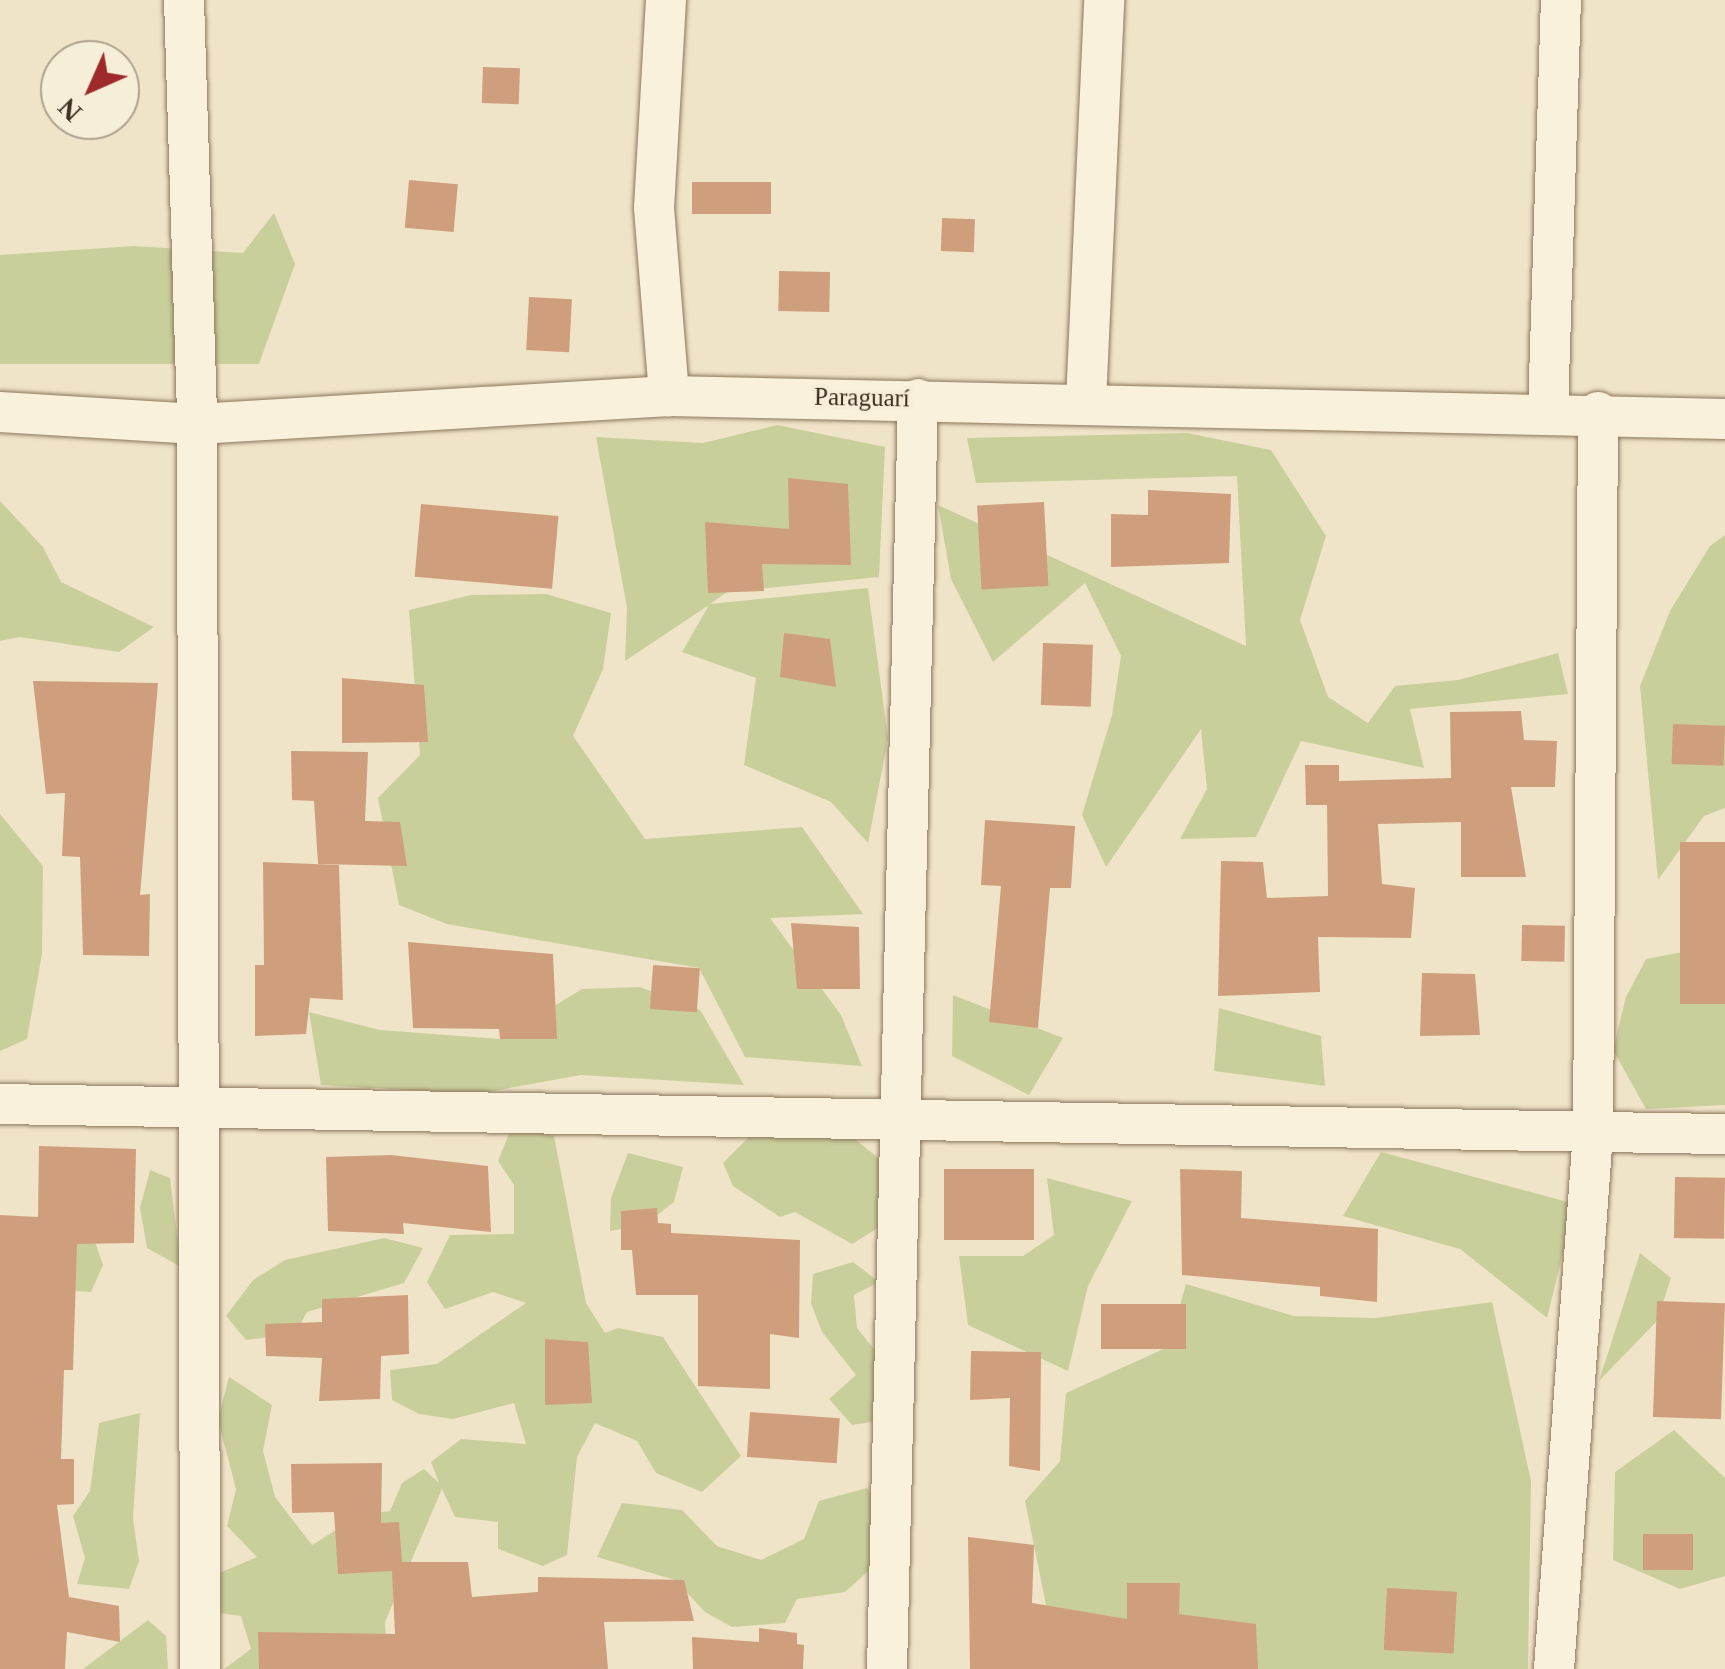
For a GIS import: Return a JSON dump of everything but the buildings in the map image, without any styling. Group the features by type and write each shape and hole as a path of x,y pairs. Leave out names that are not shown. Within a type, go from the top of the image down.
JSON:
{"street":[{"path":"184,0 197,424 200,1669"},
{"path":"666,0 654,208 669,396"},
{"path":"1086,402 1104,0"},
{"path":"1548,412 1561,0"},
{"name":"Paraguarí","path":"0,412 197,424 669,396 1598,412 1725,419"},
{"path":"887,1669 918,399"},
{"path":"1554,1669 1593,1132 1598,412"},
{"path":"0,1104 1725,1134"}],"green space":[{"path":"274,213 295,264 259,364 0,364 0,255 134,246 243,253"},
{"path":"777,425 885,447 879,577 727,592 710,604 868,588 888,739 868,843 831,802 744,765 756,678 682,652 709,605 625,661 627,608 596,437 703,443"},
{"path":"1187,433 1271,450 1326,536 1300,620 1328,697 1368,723 1395,686 1458,680 1558,653 1568,694 1410,709 1424,768 1301,741 1256,837 1180,839 1207,789 1201,729 1106,867 1082,815 1112,715 1121,656 1085,583 993,662 951,579 938,505 1246,646 1237,476 976,483 967,438"},
{"path":"0,501 43,547 61,582 154,627 119,652 20,637 0,641"},
{"path":"1725,535 1725,808 1704,816 1658,880 1640,686 1670,611 1710,546"},
{"path":"546,594 611,613 603,669 573,736 645,839 802,827 863,914 770,918 841,1015 862,1066 745,1057 699,968 447,924 399,905 378,798 420,755 409,610 471,595"},
{"path":"0,814 43,866 42,954 27,1039 0,1051"},
{"path":"1725,944 1725,1105 1646,1109 1613,1050 1626,997 1646,959"},
{"path":"640,987 700,1010 744,1085 581,1075 477,1094 321,1085 309,1012 380,1030 500,1039 582,989"},
{"path":"953,995 1063,1038 1029,1095 952,1056"},
{"path":"1219,1008 1321,1036 1325,1086 1214,1071"},
{"path":"514,1121 554,1136 586,1303 605,1333 618,1328 663,1337 741,1456 702,1492 656,1473 637,1441 595,1423 577,1457 567,1555 543,1566 498,1549 498,1522 455,1517 442,1489 385,1622 387,1669 224,1669 251,1649 241,1616 219,1613 217,1574 257,1557 227,1526 236,1489 218,1420 229,1377 272,1405 263,1451 275,1497 312,1545 360,1515 390,1511 402,1483 424,1469 439,1483 431,1462 461,1439 526,1444 514,1403 453,1419 419,1414 392,1400 390,1370 437,1364 526,1303 493,1292 445,1309 427,1282 450,1235 514,1234 514,1185 498,1161"},
{"path":"759,1127 840,1127 882,1161 881,1226 852,1244 795,1212 780,1217 733,1186 723,1163"},
{"path":"1381,1152 1575,1204 1547,1318 1460,1249 1343,1216"},
{"path":"628,1153 683,1167 674,1202 645,1225 610,1231 611,1198"},
{"path":"150,1170 170,1178 181,1267 147,1248 140,1208"},
{"path":"1047,1178 1132,1201 1088,1286 1068,1371 968,1325 959,1256 1023,1256 1054,1235"},
{"path":"87,1219 103,1265 91,1292 60,1290 39,1277"},
{"path":"384,1238 423,1248 404,1283 307,1312 295,1334 246,1340 226,1316 253,1280 285,1260"},
{"path":"1640,1253 1671,1278 1657,1321 1599,1381"},
{"path":"853,1262 879,1282 854,1295 857,1328 881,1358 872,1422 852,1425 829,1399 856,1375 822,1332 811,1303 813,1274"},
{"path":"1186,1284 1294,1316 1375,1318 1492,1302 1531,1481 1528,1669 1089,1669 1046,1605 1025,1501 1060,1461 1066,1393 1168,1347"},
{"path":"140,1413 133,1518 139,1561 129,1589 77,1584 85,1558 73,1516 90,1491 99,1423"},
{"path":"1674,1430 1725,1478 1725,1576 1680,1589 1613,1560 1615,1472"},
{"path":"867,1488 882,1514 878,1562 845,1592 797,1599 785,1623 732,1627 705,1612 675,1580 597,1557 622,1503 682,1510 717,1546 761,1560 804,1539 819,1501"},
{"path":"148,1620 166,1636 168,1669 83,1669"}]}
